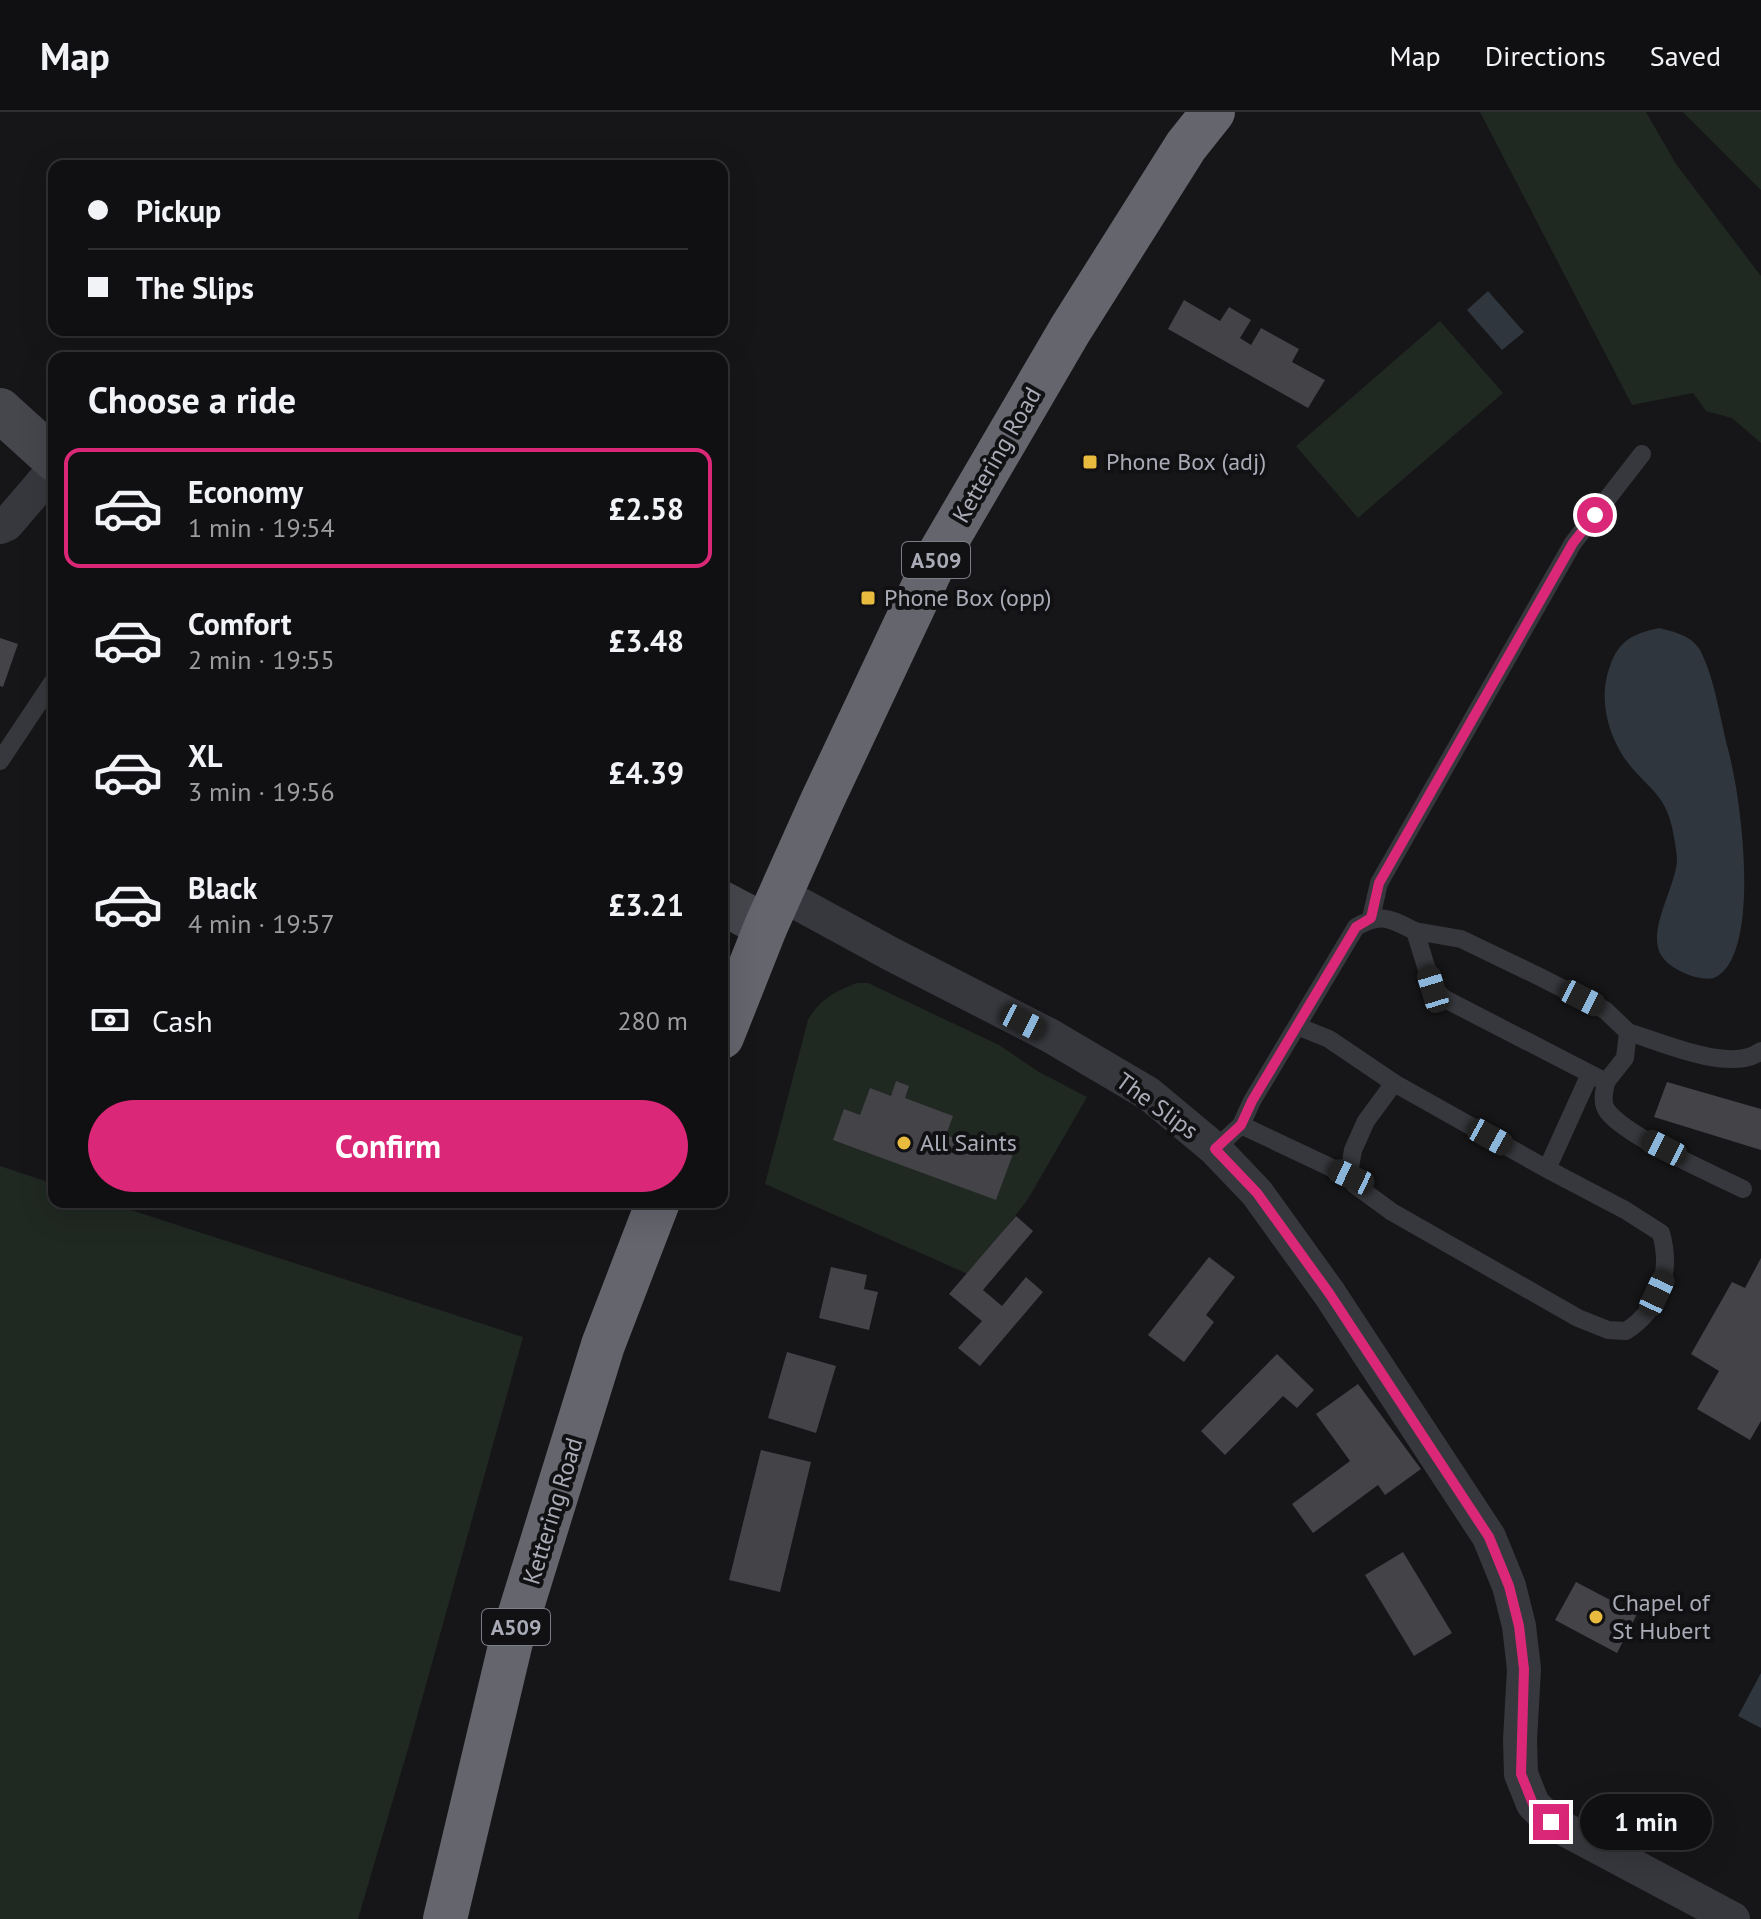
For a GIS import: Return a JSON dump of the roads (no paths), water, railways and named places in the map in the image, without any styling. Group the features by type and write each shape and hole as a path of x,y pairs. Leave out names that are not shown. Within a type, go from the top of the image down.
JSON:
{"highway":[{"name":"Kettering Road","path":"728,1022 774,910 935,561 1070,330 1186,146 1213,112"},
{"name":"Kettering Road","path":"446,1917 511,1642 603,1345 656,1208"}],"main road":[{"path":"0,410 48,454"},
{"path":"728,904 774,910"}],"street":[{"path":"0,527 7,524 48,476"},
{"name":"The Slips","path":"774,910 891,954 1049,1035 1149,1094 1215,1149 1257,1193 1329,1293 1489,1537 1509,1586 1519,1626 1524,1669 1521,1774 1533,1804 1551,1822 1733,1919"}],"lane":[{"path":"1371,918 1379,883 1573,543 1642,454"},
{"path":"0,761 48,689"},
{"path":"1215,1149 1241,1125 1252,1101 1356,927 1371,918 1382,917 1415,931 1461,939 1605,1010 1628,1032 1710,1057 1736,1060 1757,1055 1761,1051"},
{"path":"1415,931 1433,989 1445,999 1598,1078 1606,1111 1613,1117 1637,1135 1743,1189"},
{"path":"1297,1026 1329,1039 1394,1083 1625,1210 1661,1233 1667,1252 1666,1275 1649,1312 1626,1331 1608,1330 1578,1318 1364,1194 1351,1177 1349,1163 1366,1121 1394,1083"},
{"path":"1547,1169 1598,1078 1625,1058 1628,1032"},
{"path":"1241,1125 1351,1177"}],"place":[{"name":"Phone Box (adj)","path":"1090,462"},
{"name":"Phone Box (opp)","path":"868,598"},
{"name":"All Saints","path":"904,1143"},
{"name":"Chapel of St Hubert","path":"1596,1617"}]}
